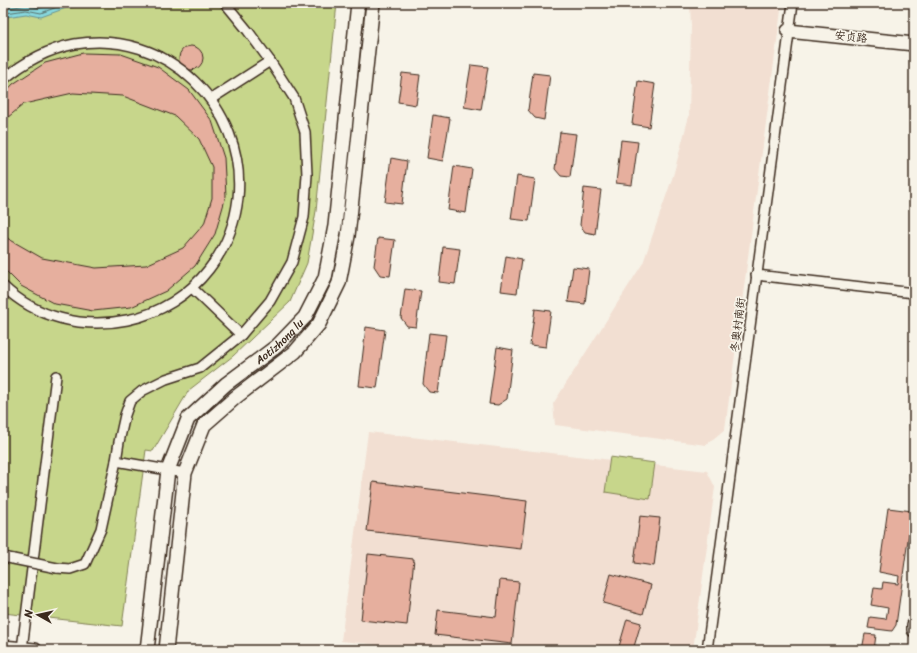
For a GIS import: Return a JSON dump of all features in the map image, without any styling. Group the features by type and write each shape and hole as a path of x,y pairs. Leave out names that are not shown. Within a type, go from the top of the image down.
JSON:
{"main road":[{"name":"Aotizhong lu","path":"147,650 168,470 188,419 226,384 277,346 305,317 325,278 335,226 358,3"},
{"name":"Aotizhong lu","path":"166,650 185,473 204,425 236,397 295,352 319,324 339,283 348,236 373,3"},
{"name":"安贞路","path":"788,30 914,44"},
{"path":"914,625 914,630"},
{"path":"3,647 35,650"}],"street":[{"path":"3,558 70,569 85,564 101,529 125,415 130,401 142,391 166,379 200,368 241,335 270,301 292,262 304,217 307,175 305,132 294,98 270,60 225,3"},
{"name":"冬奥村南街","path":"707,650 788,30 793,3"},
{"path":"3,80 22,65 42,54 76,44 100,42 111,43 134,47 156,55 167,60 186,73 211,99 227,126 236,157 238,173 238,194 234,220 222,250 213,264 192,288 164,307 149,314 128,320 100,324 84,323 51,316 21,301 3,286"},
{"path":"211,99 270,60"},
{"path":"756,275 914,293"},
{"path":"192,288 241,335"},
{"path":"22,649 56,376"},
{"path":"116,461 185,473"}],"shaded area":[{"path":"690,3 782,3 725,429 706,445 555,425 553,404 643,263 673,176 689,116 691,26"},
{"path":"368,432 707,471 715,487 693,650 427,650 341,641"}],"green space":[{"path":"3,3 337,3 316,211 307,263 290,302 233,356 189,390 153,451 146,450 122,626 3,613"},
{"path":"610,457 655,463 650,499 605,492"}],"water":[{"path":"3,3 85,3 85,5 66,8 41,17 26,14 6,17 3,26"}],"building":[{"path":"191,46 199,50 203,58 199,66 191,70 183,66 179,58 183,50"},
{"path":"83,53 121,54 158,67 189,90 212,121 224,158 226,196 215,234 195,266 166,291 131,307 93,311 55,304 21,286 3,268 3,233 7,238 42,258 96,268 146,265 183,248 204,224 212,198 212,167 199,139 175,116 123,96 73,93 24,104 7,118 3,125 3,95 13,84 45,63"},
{"path":"471,65 488,67 481,110 464,107"},
{"path":"402,73 420,75 416,105 398,102"},
{"path":"533,73 550,75 544,120 535,118 528,110"},
{"path":"638,81 655,84 649,127 632,124"},
{"path":"433,115 450,118 443,161 427,158"},
{"path":"560,132 576,134 570,177 561,176 555,169"},
{"path":"621,140 638,142 632,185 616,183"},
{"path":"391,158 407,161 402,204 385,202"},
{"path":"454,166 472,169 466,213 448,210"},
{"path":"517,176 535,179 529,221 511,219"},
{"path":"584,188 601,190 595,234 585,232 580,225"},
{"path":"378,238 395,240 390,276 380,275 374,266"},
{"path":"443,247 460,249 455,284 439,282"},
{"path":"506,256 522,259 517,293 501,291"},
{"path":"573,267 589,269 585,304 568,302"},
{"path":"405,289 421,291 416,327 407,326 401,318"},
{"path":"535,309 551,311 546,347 530,345"},
{"path":"366,327 385,330 377,388 359,386"},
{"path":"429,333 446,335 438,393 429,392 423,384"},
{"path":"497,347 513,350 507,399 498,405 489,404"},
{"path":"373,482 527,501 521,549 367,531"},
{"path":"888,508 912,511 896,625 892,631 868,628 870,617 886,619 888,608 871,605 874,588 882,589 883,582 898,584 899,576 879,572"},
{"path":"640,516 660,518 654,566 634,563"},
{"path":"368,554 414,559 407,625 361,620"},
{"path":"611,574 651,585 643,614 603,603"},
{"path":"500,580 519,582 512,644 435,635 438,610 496,617"},
{"path":"627,619 641,623 633,650 618,650"},
{"path":"865,634 876,635 874,650 862,650"}]}
